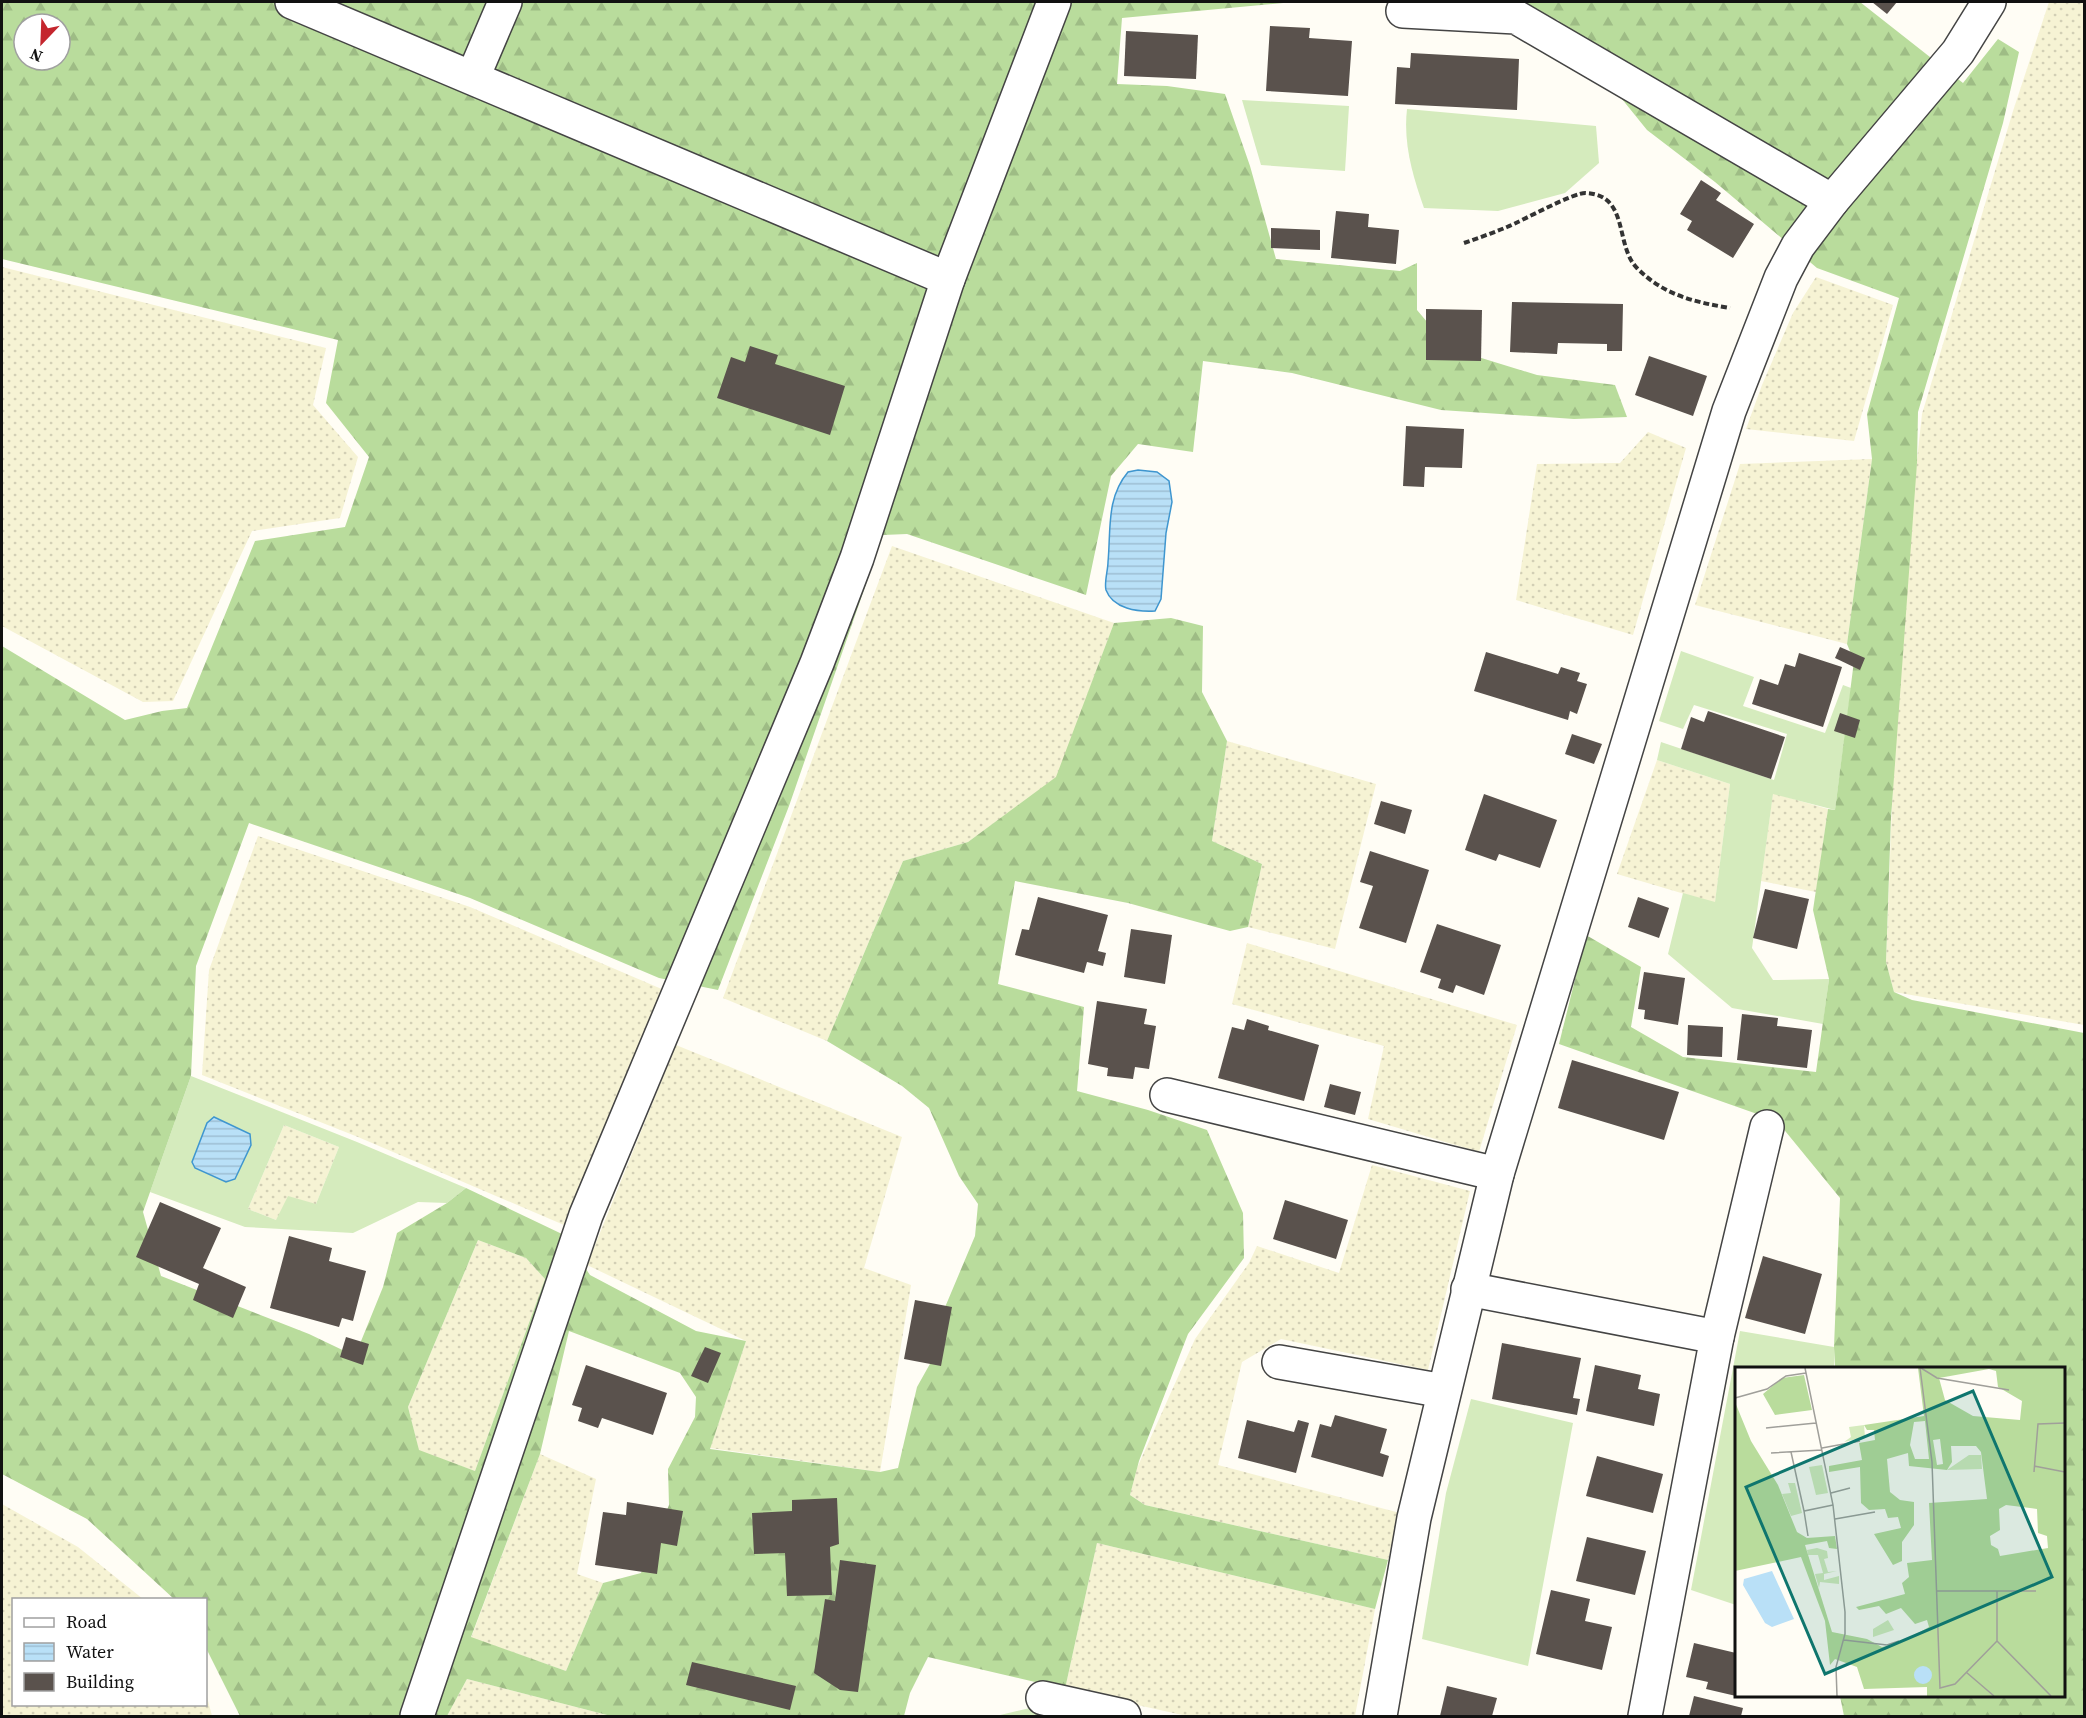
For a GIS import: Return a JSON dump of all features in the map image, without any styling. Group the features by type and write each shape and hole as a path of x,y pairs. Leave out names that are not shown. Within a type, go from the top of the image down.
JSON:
{"street":[{"path":"292,2 948,279"},
{"path":"473,77 505,2"},
{"path":"417,1716 586,1215 817,663 857,558 948,279 1054,2"},
{"path":"1380,1716 1414,1518 1497,1174 1729,411 1780,278 1798,246 1832,201 1958,52 1989,2"},
{"path":"1403,11 1516,17 1832,201"},
{"path":"1167,1095 1497,1174"},
{"path":"1645,1716 1717,1337 1767,1127"},
{"path":"1468,1289 1717,1337"},
{"path":"1279,1362 1444,1391"},
{"path":"1043,1698 1124,1716"}],"path":[{"path":"1464,243 1585,192 1607,199 1617,213 1624,240 1635,265 1664,290 1695,303 1767,313"}],"shaded area":[{"path":"2049,2 2084,2 2084,1025 1894,992 1886,962 1899,625 1922,414 2013,111"},
{"path":"2,267 326,348 313,405 358,457 340,518 252,531 173,701 143,702 2,626"},
{"path":"1816,277 1893,305 1854,441 1746,429 1793,313"},
{"path":"1648,432 1686,448 1633,635 1516,600 1537,464 1620,463"},
{"path":"1872,459 1847,644 1695,605 1740,464"},
{"path":"892,546 1114,623 1057,777 968,842 903,861 827,1041 723,998"},
{"path":"1227,741 1376,784 1335,949 1248,927 1262,864 1212,841"},
{"path":"1657,760 1730,784 1715,903 1617,874"},
{"path":"1773,793 1828,809 1816,892 1761,881"},
{"path":"258,836 470,907 664,990 571,1228 358,1137 202,1075 209,970"},
{"path":"1247,943 1517,1025 1479,1152 1368,1119 1384,1046 1232,1004"},
{"path":"676,1045 902,1137 864,1268 911,1285 880,1472 710,1448 746,1341 587,1265"},
{"path":"284,1125 339,1147 316,1204 276,1220 248,1209"},
{"path":"1372,1165 1470,1191 1428,1370 1281,1339 1242,1362 1218,1465 1400,1513 1388,1560 1145,1505 1130,1495 1137,1468 1195,1339 1249,1263 1257,1246 1339,1273"},
{"path":"478,1240 526,1258 545,1279 475,1471 419,1451 408,1407"},
{"path":"540,1454 596,1479 577,1574 603,1583 566,1671 471,1638"},
{"path":"2,1504 78,1547 142,1598 12,1598 12,1706 207,1706 207,1697 212,1716 2,1716"},
{"path":"1097,1543 1375,1609 1355,1716 1187,1716 1065,1689"},
{"path":"467,1679 611,1716 447,1716"}],"green space":[{"path":"2,2 1294,2 1122,18 1117,84 1167,86 1225,94 1250,166 1276,259 1400,271 1417,263 1417,310 1449,348 1537,375 1615,385 1627,417 1574,419 1441,410 1292,373 1203,361 1193,452 1138,444 1111,476 1086,595 907,534 883,535 789,806 718,990 659,978 470,898 249,823 196,966 191,1076 143,1212 161,1276 309,1334 355,1356 383,1287 397,1233 447,1203 466,1188 562,1234 590,1275 696,1331 746,1341 710,1449 880,1472 898,1468 917,1387 931,1362 943,1312 975,1236 978,1204 959,1176 929,1108 902,1086 827,1041 903,861 968,842 1056,777 1114,623 1171,618 1203,626 1202,692 1227,741 1212,841 1262,864 1248,927 1230,931 1128,903 1015,881 998,984 1084,1007 1077,1091 1148,1110 1207,1130 1243,1213 1244,1258 1188,1334 1139,1461 1130,1495 1145,1505 1388,1560 1375,1609 1097,1543 1065,1689 928,1657 910,1693 904,1716 611,1716 467,1679 447,1716 240,1716 207,1650 207,1598 173,1598 87,1519 2,1474 2,646 125,720 162,711 187,708 255,541 345,527 369,457 326,403 338,340 2,259","holes":["478,1240 526,1258 545,1279 475,1471 419,1450 408,1407","569,1331 680,1373 696,1397 695,1417 668,1469 669,1505 641,1573 603,1583 566,1671 471,1637 540,1454"]},
{"path":"1464,2 1860,2 1963,83 1998,39 2019,52 2003,123 1918,412 1917,463 1891,818 1886,962 1894,992 1912,1000 2084,1033 2084,1716 1844,1716 1840,1697 2065,1697 2065,1367 1835,1367 1840,1198 1777,1121 1559,1044 1586,935 1641,967 1631,1027 1683,1057 1816,1072 1829,979 1813,910 1828,809 1835,810 1854,661 1847,644 1872,459 1867,414 1899,298 1817,268 1715,182 1647,130 1558,20"},
{"path":"1242,100 1349,106 1345,171 1261,165"},
{"path":"1407,109 1596,126 1599,163 1565,193 1498,211 1424,208 1408,148"},
{"path":"1681,651 1754,677 1743,706 1825,733 1843,685 1851,688 1835,810 1773,794 1752,948 1773,980 1829,979 1823,1024 1732,1008 1668,954 1683,893 1715,902 1730,784 1657,760 1661,742 1774,780 1787,734 1694,705 1683,729 1659,721"},
{"path":"191,1076 466,1188 447,1203 418,1202 353,1233 245,1227 150,1192","holes":["284,1125 339,1147 316,1204 288,1196 276,1220 248,1209"]},
{"path":"1740,1331 1834,1347 1834,1367 1735,1367 1735,1605 1691,1590"},
{"path":"1471,1399 1573,1423 1528,1666 1422,1639 1446,1493"},
{"path":"1030,1708 1063,1716 996,1716"}],"water":[{"path":"1138,470 1157,472 1169,481 1172,502 1166,533 1161,599 1155,611 1134,610 1120,605 1109,596 1106,590 1113,503 1121,482 1128,472"},
{"path":"214,1117 250,1134 251,1145 235,1179 226,1182 195,1168 192,1162 207,1123"}],"building":[{"path":"1872,2 1897,2 1887,14"},
{"path":"1270,26 1310,28 1309,38 1352,41 1348,96 1266,91"},
{"path":"1126,31 1198,35 1196,79 1124,76"},
{"path":"1411,53 1519,59 1517,110 1395,104 1397,67 1410,68"},
{"path":"1701,180 1721,193 1716,200 1754,224 1733,258 1687,230 1692,221 1680,214"},
{"path":"1336,211 1369,214 1368,227 1399,230 1396,264 1331,258"},
{"path":"1271,228 1320,230 1320,250 1271,248"},
{"path":"1512,302 1623,304 1622,351 1607,351 1607,344 1558,343 1557,354 1510,352"},
{"path":"1426,309 1482,310 1481,361 1426,360"},
{"path":"750,346 778,355 775,364 845,386 830,435 717,398 731,357 745,362"},
{"path":"1649,356 1707,376 1693,416 1635,395"},
{"path":"1406,426 1464,429 1462,468 1425,467 1424,487 1403,486"},
{"path":"1840,647 1865,658 1860,670 1835,658"},
{"path":"1486,652 1558,674 1561,667 1580,673 1577,681 1587,684 1577,714 1570,711 1568,720 1474,691"},
{"path":"1799,653 1842,667 1823,727 1752,704 1760,679 1778,685 1785,664 1795,667"},
{"path":"1708,711 1785,737 1771,779 1681,749 1691,717 1704,722"},
{"path":"1840,713 1860,720 1855,738 1834,731"},
{"path":"1572,734 1602,744 1594,764 1565,754"},
{"path":"1484,794 1557,820 1540,868 1499,854 1496,861 1465,850"},
{"path":"1381,801 1412,810 1405,834 1374,824"},
{"path":"1370,851 1429,870 1406,943 1359,928 1373,886 1360,882"},
{"path":"1765,889 1809,899 1797,949 1753,938"},
{"path":"1038,897 1108,915 1098,951 1106,953 1103,966 1087,962 1084,973 1015,955 1022,929 1029,930"},
{"path":"1638,897 1669,908 1659,938 1628,927"},
{"path":"1437,924 1501,945 1484,995 1456,985 1453,993 1438,988 1441,979 1420,972"},
{"path":"1131,929 1172,935 1165,984 1124,977"},
{"path":"1644,972 1685,978 1678,1025 1644,1019 1645,1010 1638,1009"},
{"path":"1097,1001 1147,1009 1144,1024 1156,1026 1149,1069 1135,1067 1133,1079 1107,1076 1108,1068 1088,1064"},
{"path":"1742,1014 1778,1018 1777,1026 1812,1030 1807,1068 1737,1060"},
{"path":"1247,1019 1269,1026 1268,1030 1319,1045 1304,1101 1218,1078 1232,1027 1244,1030"},
{"path":"1688,1025 1723,1027 1722,1057 1687,1055"},
{"path":"1572,1060 1679,1092 1664,1140 1558,1108"},
{"path":"1330,1084 1361,1092 1355,1115 1324,1107"},
{"path":"1285,1200 1348,1220 1336,1259 1273,1239"},
{"path":"160,1202 221,1228 203,1268 246,1287 233,1318 193,1300 199,1284 136,1257"},
{"path":"289,1236 332,1248 329,1261 366,1271 353,1321 342,1318 339,1327 270,1308"},
{"path":"1763,1256 1822,1274 1805,1334 1745,1318"},
{"path":"915,1300 952,1307 941,1366 904,1359"},
{"path":"346,1337 369,1344 363,1365 340,1357"},
{"path":"1502,1343 1581,1358 1573,1398 1580,1399 1577,1415 1492,1399"},
{"path":"705,1347 721,1353 708,1383 691,1376"},
{"path":"586,1365 667,1393 653,1435 602,1418 598,1428 578,1421 582,1408 572,1405"},
{"path":"1595,1365 1641,1375 1638,1389 1660,1394 1654,1426 1586,1411"},
{"path":"1335,1415 1387,1429 1380,1453 1389,1456 1383,1477 1311,1457 1320,1424 1331,1427"},
{"path":"1247,1420 1294,1432 1298,1420 1309,1423 1296,1473 1238,1458"},
{"path":"1597,1456 1663,1474 1653,1513 1586,1496"},
{"path":"837,1498 839,1544 830,1547 832,1595 787,1596 785,1553 754,1554 752,1513 792,1511 792,1500"},
{"path":"627,1502 683,1511 677,1546 661,1543 657,1574 595,1565 603,1512 626,1515"},
{"path":"1587,1537 1646,1551 1635,1595 1576,1581"},
{"path":"840,1560 876,1565 858,1692 840,1690 814,1673 825,1599 835,1601"},
{"path":"1551,1590 1590,1599 1585,1621 1612,1627 1602,1670 1536,1654"},
{"path":"1694,1643 1735,1653 1735,1696 1706,1689 1708,1682 1686,1677"},
{"path":"692,1662 796,1686 790,1710 686,1685"},
{"path":"1447,1686 1497,1698 1492,1716 1440,1716"},
{"path":"1694,1696 1743,1708 1741,1716 1689,1716"}]}
